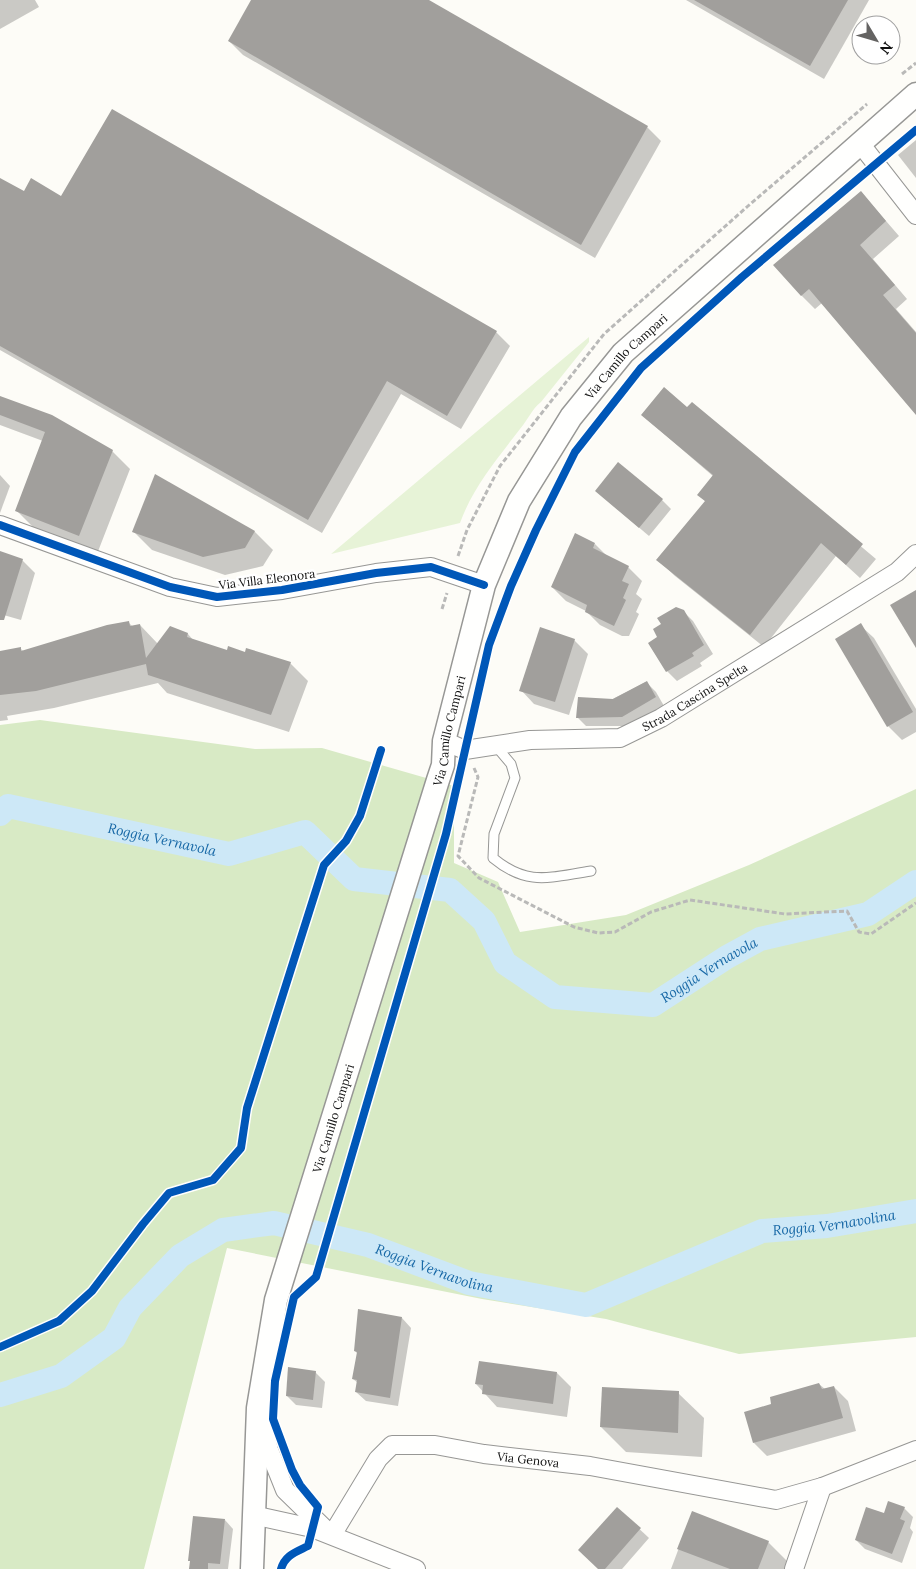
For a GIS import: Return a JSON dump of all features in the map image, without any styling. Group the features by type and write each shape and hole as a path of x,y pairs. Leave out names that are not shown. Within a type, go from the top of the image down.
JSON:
{"street":[{"name":"Via Camillo Campari","path":"252,1569 258,1408 276,1300 443,765 444,741 484,584 519,501 571,417 622,353 859,142 916,94"},
{"path":"859,142 916,215"},
{"name":"Via Villa Eleonora","path":"0,525 170,587 217,597 282,590 376,573 431,567 484,584"},
{"name":"Strada Cascina Spelta","path":"465,750 530,740 620,738 661,718 898,572 916,554"},
{"path":"444,741 465,750"},
{"path":"258,1408 269,1450 285,1490 332,1536"},
{"name":"Via Genova","path":"332,1536 378,1459 392,1445 435,1445 484,1454 590,1466 776,1500 822,1487 916,1450"},
{"path":"794,1569 822,1487"},
{"path":"253,1515 312,1528 416,1569"}],"lane":[{"path":"495,745 512,764 515,778 494,834 493,858 506,869 526,877 543,878 591,871"}],"path":[{"path":"465,750 478,777 458,856 479,878 538,907 574,928 598,933 615,932 651,912 690,900 785,914 847,911 859,932 871,934 916,903"}],"green space":[{"path":"589,337 589,342 535,408 486,474 465,510 460,523 331,554"},
{"path":"40,720 255,749 322,748 454,786 454,863 498,882 520,932 626,915 749,865 916,789 916,1337 739,1354 606,1319 482,1299 227,1248 144,1569 0,1569 0,725"}],"building":[{"path":"251,0 429,0 648,126 581,245 228,41"},
{"path":"694,0 848,0 810,66"},
{"path":"112,109 497,331 447,416 387,381 308,520 0,346 0,178 24,191 31,178 61,196"},
{"path":"861,191 886,221 860,245 895,285 883,295 916,333 916,415 809,289 801,296 773,265"},
{"path":"664,387 687,407 692,402 863,544 846,565 821,543 750,635 656,560 705,501 697,495 713,475 641,415"},
{"path":"0,396 52,415 113,450 79,536 15,511 45,432 0,415"},
{"path":"618,462 663,499 639,528 595,491"},
{"path":"155,474 255,531 245,548 203,557 132,532"},
{"path":"575,533 595,543 593,548 629,566 622,581 629,584 623,598 626,600 614,626 585,612 587,605 551,587"},
{"path":"0,551 23,559 4,620 0,620"},
{"path":"916,590 916,648 890,605"},
{"path":"676,607 684,610 704,645 692,653 694,656 666,672 648,643 657,637 653,629 661,624 657,618"},
{"path":"129,621 130,626 140,624 146,658 170,626 188,633 187,637 227,650 228,646 245,652 246,648 291,662 271,715 148,675 146,664 36,691 0,695 0,651 21,647 21,651 107,625"},
{"path":"861,623 913,712 887,727 835,639"},
{"path":"540,627 575,639 555,702 519,691"},
{"path":"647,681 656,697 622,717 576,718 578,697 613,699"},
{"path":"358,1309 402,1317 390,1398 355,1392 357,1380 352,1379 357,1352 354,1351"},
{"path":"479,1361 557,1372 553,1404 482,1394 483,1385 475,1384"},
{"path":"288,1367 316,1371 313,1400 286,1396"},
{"path":"819,1383 822,1389 834,1386 843,1418 753,1443 744,1412 771,1404 770,1397"},
{"path":"602,1387 679,1391 678,1433 600,1427"},
{"path":"888,1501 905,1507 900,1519 905,1521 892,1554 855,1540 866,1507 884,1513"},
{"path":"617,1507 641,1528 605,1569 598,1569 578,1550"},
{"path":"692,1511 769,1541 758,1569 730,1569 677,1549"},
{"path":"193,1516 225,1519 220,1564 208,1563 208,1569 189,1569 190,1561 188,1561"}],"waterway":[{"name":"Roggia Vernavola","path":"0,814 8,806 229,854 305,832 354,879 450,890 484,921 505,963 555,997 653,1005 727,957 760,939 868,914 916,882"},
{"name":"Roggia Vernavolina","path":"0,1395 61,1376 114,1338 130,1308 180,1256 223,1230 274,1223 368,1245 469,1283 586,1305 762,1231 827,1226 916,1211"}],"cycle path":[{"path":"281,1569 288,1557 308,1546 318,1507 300,1485 292,1470 273,1419 275,1381 294,1297 316,1277 446,834 489,645 511,586 536,530 575,452 641,368 742,277 916,130"},
{"path":"0,525 170,587 217,597 282,590 376,573 431,567 484,585"},
{"path":"0,1347 59,1321 92,1291 169,1193 213,1180 241,1148 247,1108 324,865 346,841 360,816 381,750"}]}
